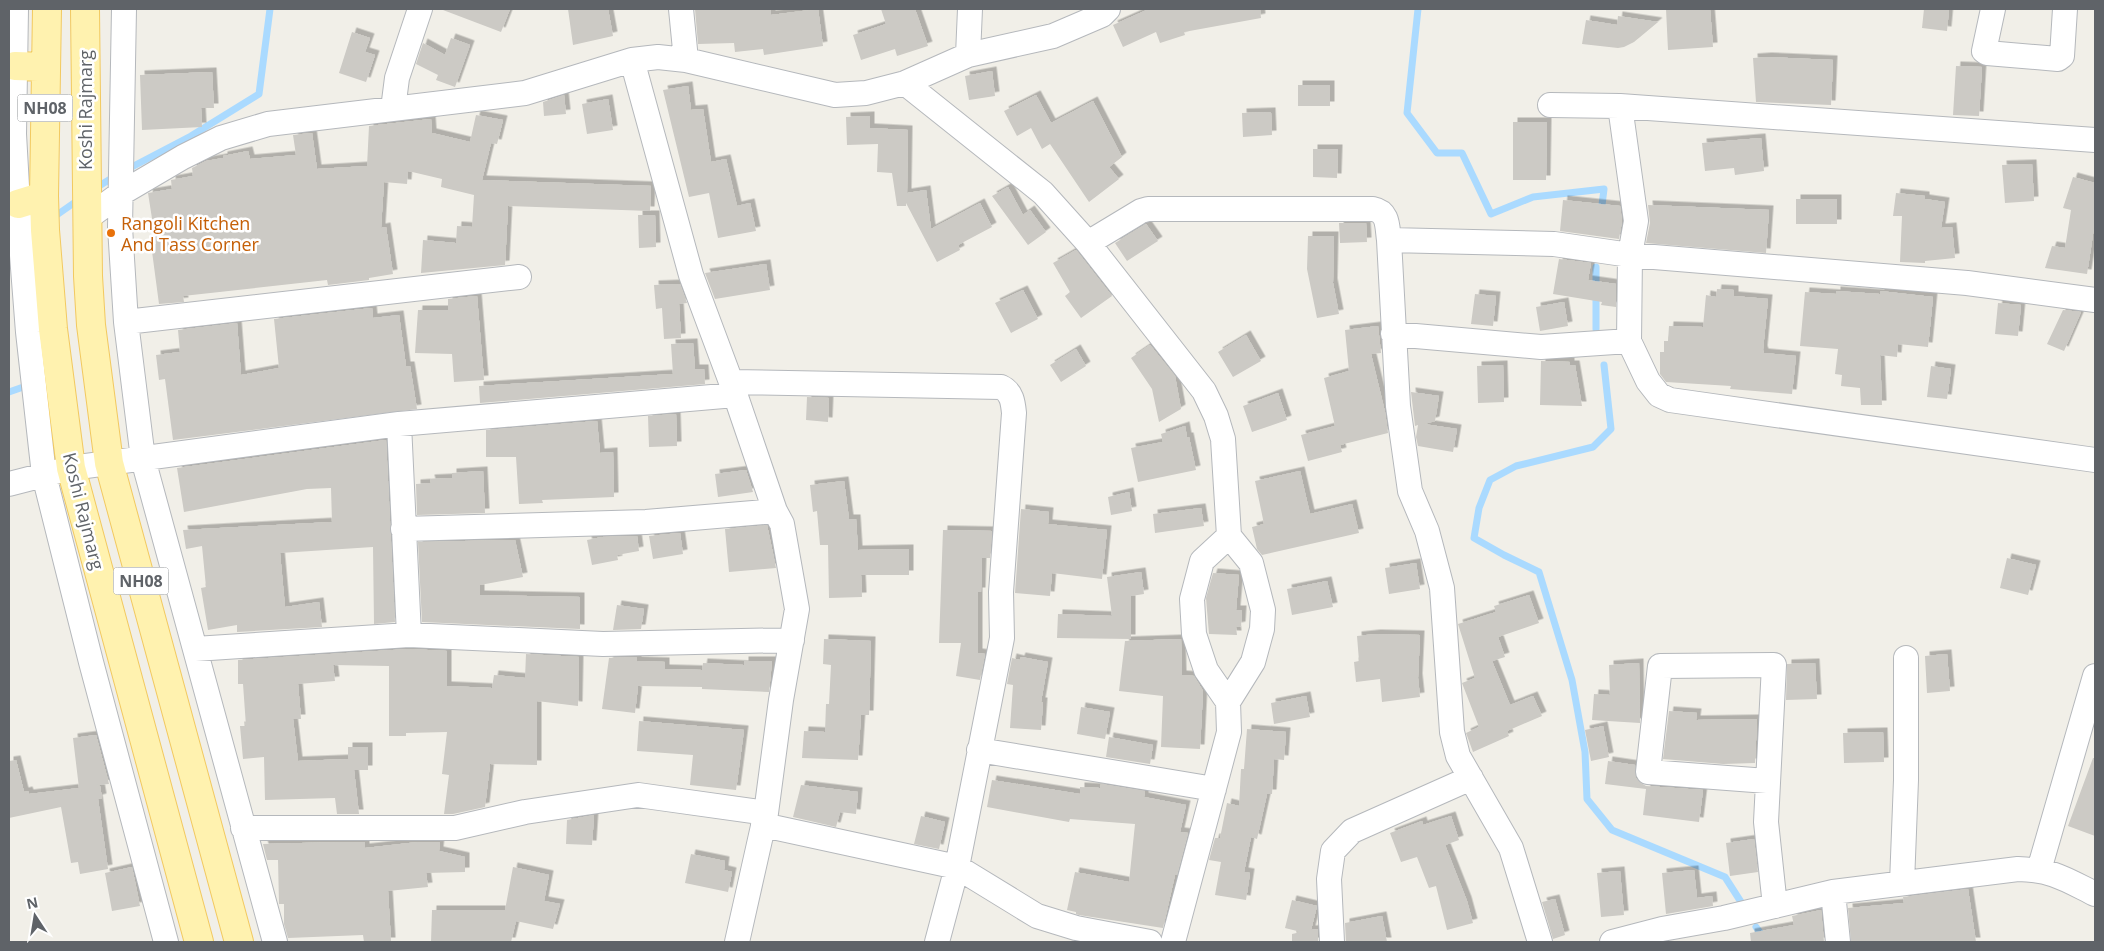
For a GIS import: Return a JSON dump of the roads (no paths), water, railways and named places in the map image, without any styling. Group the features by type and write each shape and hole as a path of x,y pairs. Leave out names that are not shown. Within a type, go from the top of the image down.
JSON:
{"main road":[{"name":"Koshi Rajmarg","path":"48,9 45,211 53,328 70,468 199,942"},
{"name":"Koshi Rajmarg","path":"85,9 86,216 91,325 108,463 239,942"},
{"path":"15,66 46,67"},
{"path":"18,212 45,211"}],"street":[{"path":"16,9 11,133 44,475 96,680 166,942"},
{"path":"124,9 120,227 126,322 143,459 275,942"},
{"path":"393,109 397,78 420,9"},
{"path":"681,9 686,60"},
{"path":"968,55 970,9"},
{"path":"86,216 120,180 183,157 221,138 268,124 525,93 632,60 658,58 686,60 836,96 866,93 905,83 968,55 1053,36 1102,15 1108,9"},
{"path":"1993,9 1984,51 1987,53 2058,59 2062,56 2066,9"},
{"path":"632,60 691,275 775,511 782,524 797,609 781,700 765,819 737,942"},
{"path":"905,83 1037,187 1088,243 1204,390 1216,416 1223,439 1229,536 1252,563 1262,610 1262,629 1253,662 1228,702"},
{"path":"1550,105 1620,106 2095,140"},
{"path":"1620,106 1636,221 1630,255 1629,341 1648,381 1659,395 1670,400 2095,460"},
{"path":"1088,243 1141,211 1158,209 1373,209 1383,213 1386,218 1389,240 1398,406 1410,491 1426,531 1442,588 1452,732 1458,756 1511,848 1540,942"},
{"path":"1389,240 1554,244 1630,255 1968,284 2095,298"},
{"path":"126,322 519,277"},
{"path":"1393,334 1541,347 1629,341"},
{"path":"9,484 70,468 399,424 733,389 1001,387 1009,393 1014,413 1001,592 1002,638 956,866 937,942"},
{"path":"399,424 409,635"},
{"path":"403,529 646,522 775,511"},
{"path":"1173,942 1229,732 1228,702 1206,670 1194,634 1192,599 1202,561 1229,536"},
{"path":"195,649 409,635 603,644 792,640"},
{"path":"1902,883 1906,780 1906,658"},
{"path":"1767,781 1648,772 1660,666 1774,665 1766,822 1775,906"},
{"path":"2039,870 2095,676"},
{"path":"979,750 1214,788"},
{"path":"1332,942 1329,879 1333,851 1352,831 1471,778"},
{"path":"243,828 455,828 524,812 638,795 765,819 956,866 1038,916 1076,928 1150,942"},
{"path":"1612,942 1662,929 1833,892 2018,869 2054,873 2095,894"},
{"path":"1833,892 1838,942"}],"waterway":[{"path":"126,170 191,136 259,94 270,9"},
{"path":"1418,9 1407,113 1437,153 1462,153 1491,214 1533,197 1604,189 1601,213"},
{"path":"94,189 117,175"},
{"path":"51,219 81,198"},
{"path":"1596,267 1596,329"},
{"path":"1604,365 1611,429 1593,447 1516,466 1490,480 1479,508 1474,538 1539,572 1572,680 1585,752 1587,799 1612,830 1725,877 1741,902"},
{"path":"9,392 29,385"},
{"path":"1756,927 1767,942"}],"place":[{"name":"Rangoli Kitchen And Tass Corner","path":"111,233"}]}
